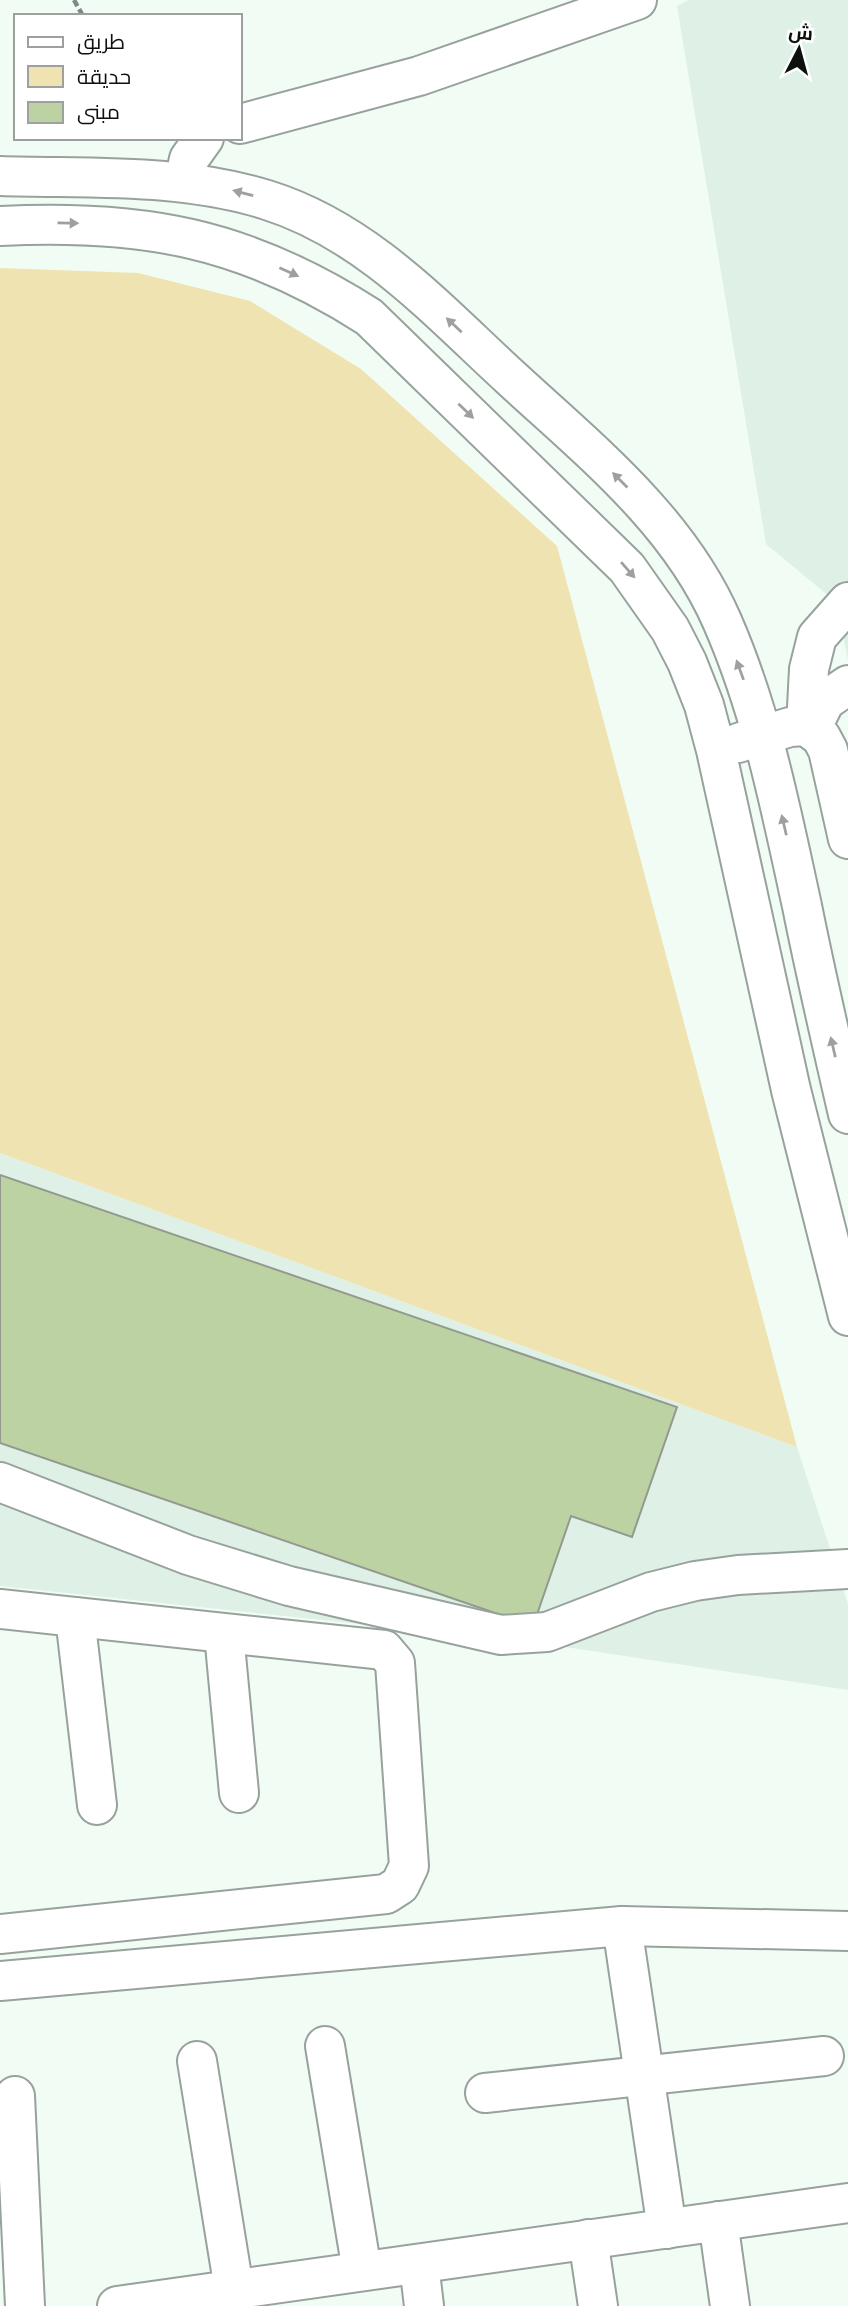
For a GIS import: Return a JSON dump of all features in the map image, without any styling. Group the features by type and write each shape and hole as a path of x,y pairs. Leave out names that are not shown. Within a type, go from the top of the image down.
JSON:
{"street":[{"path":"242,123 419,76 637,0"},
{"path":"184,182 189,159 203,140"},
{"path":"0,176 184,182 234,190 306,214 376,255 599,459 661,523 707,591 722,622 763,734 848,1114"},
{"path":"0,226 94,223 180,235 260,259 334,295 369,317 627,568 663,618 687,662 704,705 791,1090 848,1315"},
{"path":"808,727 809,669 817,637 848,602"},
{"path":"808,727 825,701 848,685"},
{"path":"716,750 763,734 808,727 821,737 828,750 848,839"},
{"path":"0,1482 188,1555 289,1586 501,1635 547,1632 651,1592 695,1581 738,1575 848,1569"},
{"path":"0,1609 376,1647 391,1655 395,1663 409,1866 400,1885 386,1894 0,1934"},
{"path":"75,1617 97,1805"},
{"path":"224,1633 239,1793"},
{"path":"622,1926 667,2229"},
{"path":"0,1981 622,1926 848,1931"},
{"path":"325,2046 362,2272"},
{"path":"485,2093 824,2056"},
{"path":"197,2061 234,2289"},
{"path":"15,2096 25,2306"},
{"path":"130,2305 234,2289 309,2293 362,2272 848,2203"},
{"path":"718,2221 730,2306"},
{"path":"588,2239 598,2306"},
{"path":"419,2263 424,2306"}],"shaded area":[{"path":"689,0 848,0 848,660 836,602 766,544 677,6"},
{"path":"0,1153 797,1447 848,1604 848,1690 539,1643 0,1586"}],"green space":[{"path":"0,268 138,273 250,301 361,369 557,546 797,1447 0,1153"}],"building":[{"path":"0,1175 677,1407 632,1537 571,1516 533,1626 0,1443"}]}
